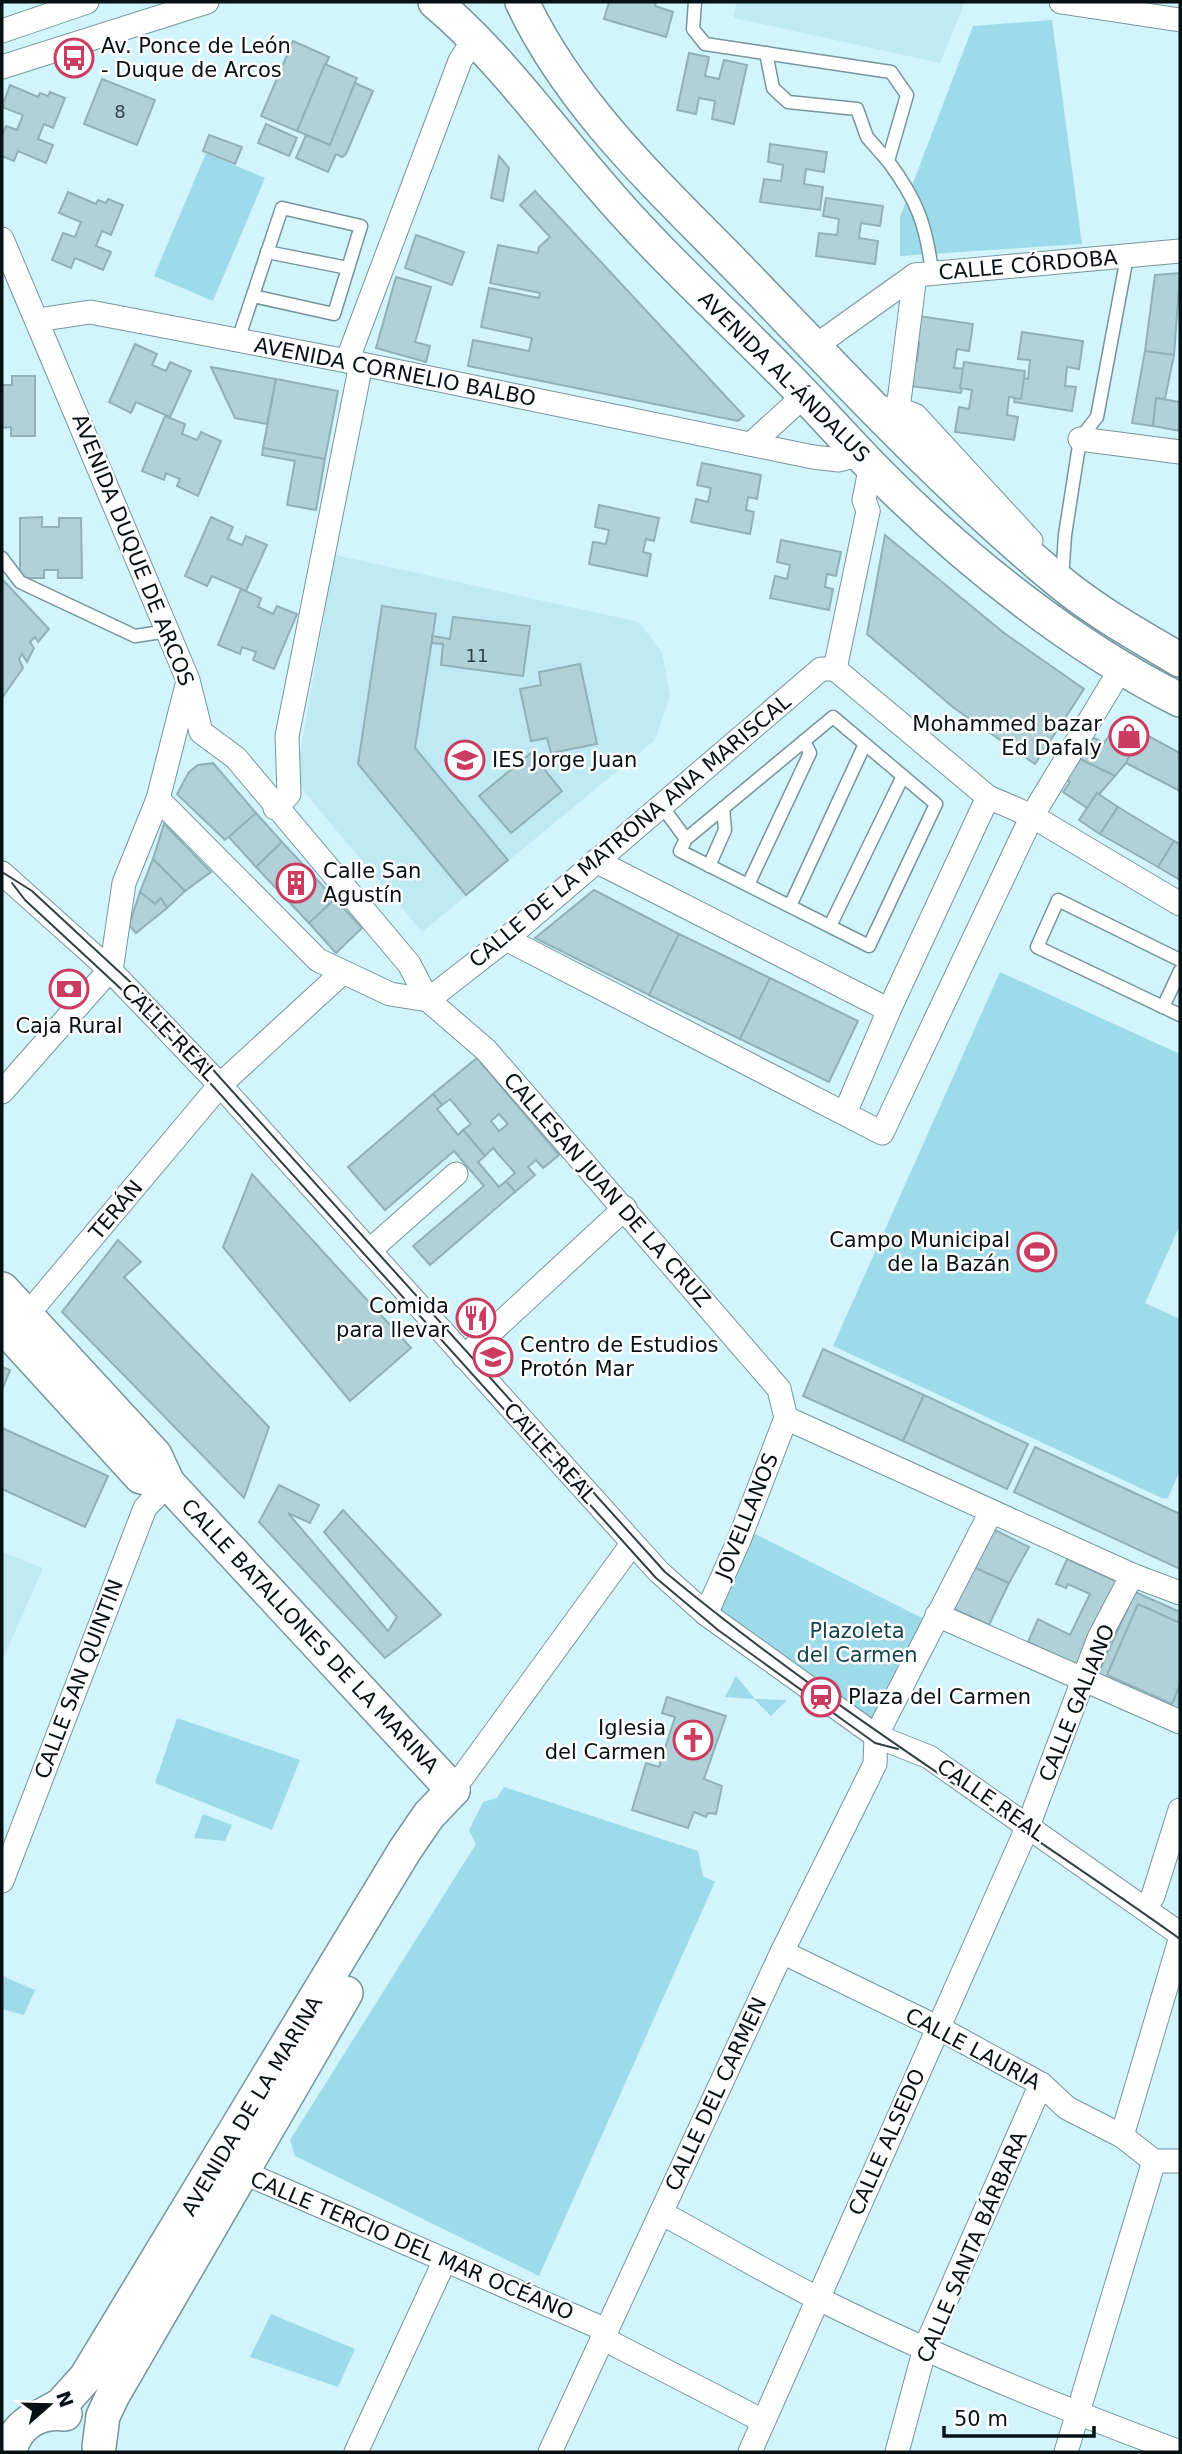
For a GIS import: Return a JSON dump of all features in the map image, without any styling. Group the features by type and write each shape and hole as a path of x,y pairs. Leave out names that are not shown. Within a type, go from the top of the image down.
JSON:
{"street":[{"path":"2,31 87,2"},
{"path":"2,67 207,2"},
{"name":"AVENIDA AL-ÁNDALUS","path":"435,2 475,37 521,86 601,187 902,495 995,576 1122,667 1180,700"},
{"name":"AVENIDA AL-ÁNDALUS","path":"522,2 544,46 594,117 814,347 884,408 943,478 1062,583 1180,660"},
{"path":"1061,2 1180,20"},
{"path":"275,807 289,794 287,736 354,362 460,61 475,37"},
{"name":"AVENIDA DUQUE DE ARCOS","path":"2,239 188,680 201,732 236,758 409,964 428,1000"},
{"name":"CALLE CÓRDOBA","path":"814,347 924,273 1180,251"},
{"path":"884,408 924,273"},
{"name":"AVENIDA CORNELIO BALBO","path":"38,320 90,312 354,362 751,444 839,460 866,460"},
{"path":"751,444 805,395"},
{"path":"1080,439 1180,452"},
{"path":"866,460 864,500 868,511 835,669 988,797 1032,816 1180,904"},
{"path":"868,511 889,496 902,495"},
{"path":"506,939 882,1133 1032,816 1122,667"},
{"name":"CALLE DE LA MATRONA ANA MARISCAL","path":"428,1000 506,939 821,669 835,669"},
{"path":"2,1092 109,969 124,883 158,799 188,680"},
{"path":"845,1113 889,1010 988,797"},
{"path":"158,799 318,960 390,995 428,1000"},
{"path":"596,861 889,1010"},
{"name":"CALLE REAL","path":"2,872 109,969 220,1084 632,1544 706,1614 876,1736 929,1756 1026,1829 1146,1907 1180,1934"},
{"name":"TERÁN","path":"13,1326 220,1084 342,973"},
{"name":"CALLESAN JUAN DE LA CRUZ","path":"428,1000 486,1051 625,1208 779,1389 786,1418"},
{"path":"369,1251 456,1174"},
{"path":"464,1357 625,1208"},
{"path":"2,1289 13,1326 141,1477 167,1483"},
{"path":"786,1418 1132,1575 1180,1593"},
{"name":"JOVELLANOS","path":"706,1614 744,1527 786,1418"},
{"name":"CALLE BATALLONES DE LA MARINA","path":"167,1483 453,1790"},
{"name":"CALLE SAN QUINTIN","path":"2,1881 145,1508 167,1483"},
{"path":"876,1736 991,1512"},
{"name":"AVENIDA DE LA MARINA","path":"19,2433 61,2405 86,2378 231,2167 421,1860 442,1823 453,1790 632,1544"},
{"name":"CALLE GALIANO","path":"1026,1829 1100,1638 1132,1575"},
{"path":"937,1615 1180,1722"},
{"name":"CALLE DEL CARMEN","path":"550,2452 782,1952 875,1765 876,1736"},
{"path":"1146,1907 1153,1896 1180,1810"},
{"name":"CALLE ALSEDO","path":"750,2452 1026,1829"},
{"path":"1122,2136 1180,1940"},
{"name":"CALLE LAURIA","path":"782,1952 937,2027 1041,2084 1067,2108 1122,2136 1154,2161"},
{"name":"CALLE SANTA BÁRBARA","path":"897,2452 925,2348 1041,2084"},
{"path":"1066,2452 1154,2161 1180,2161"},
{"name":"AVENIDA DE LA MARINA","path":"100,2450 103,2416 231,2167"},
{"name":"CALLE TERCIO DEL MAR OCÉANO","path":"231,2167 445,2260 604,2334 764,2421"},
{"path":"661,2213 818,2299 1076,2414 1180,2452"},
{"path":"356,2452 445,2260"},
{"path":"19,2433 55,2413 78,2419 95,2436 100,2450"}],"lane":[{"path":"695,2 693,29 705,44 891,72 907,95 888,161"},
{"path":"766,53 774,88 788,102 858,108 867,137 913,195 928,239 924,273"},
{"path":"238,340 282,208 360,226 334,314 253,296"},
{"path":"267,252 348,268"},
{"path":"1062,583 1065,535 1080,439 1097,418 1127,257"},
{"path":"2,558 20,582 135,636 168,631"},
{"path":"833,716 865,744 936,804 869,946 680,851 686,839 833,716"},
{"path":"748,885 810,753 804,741"},
{"path":"790,906 865,744"},
{"path":"830,926 903,776"},
{"path":"662,805 686,839"},
{"path":"709,866 725,830 723,808"},
{"path":"1180,960 1058,900 1037,947 1180,1015"},
{"path":"1163,1007 1180,971"}],"shaded area":[{"path":"737,2 965,2 940,63 734,18"},
{"name":"IES Jorge Juan","path":"335,555 639,622 662,653 670,696 655,740 422,932 295,781"},
{"path":"2,1552 43,1568 2,1661"}],"green space":[{"path":"1052,20 1082,244 900,256 900,217 973,26"},
{"path":"206,153 265,178 213,301 154,276"},
{"path":"1000,972 1180,1054 1180,1225 1145,1303 1180,1319 1180,1470 1168,1498 1162,1498 833,1346"},
{"name":"Plazoleta del Carmen","path":"745,1529 926,1620 879,1723 712,1609"},
{"path":"736,1676 755,1699 787,1700 771,1716 754,1699 725,1697"},
{"path":"177,1718 300,1760 272,1830 155,1783"},
{"path":"504,1787 698,1851 703,1876 715,1882 539,2276 295,2156 290,2140 476,1844 469,1830 483,1802 497,1798"},
{"path":"203,1814 232,1825 225,1841 194,1838"},
{"path":"2,1976 35,1990 24,2015 2,2009"},
{"path":"271,2314 355,2349 338,2387 250,2357"}],"building":[{"path":"609,2 656,2 655,6 673,12 666,37 604,19"},
{"path":"293,41 329,57 297,131 261,116"},
{"path":"689,53 709,57 705,76 719,79 724,60 747,65 734,124 712,119 715,101 699,98 696,114 677,110"},
{"path":"325,64 357,78 330,145 297,131"},
{"path":"102,79 155,100 137,145 84,124"},
{"path":"355,83 373,91 346,154 342,157 336,154 328,172 296,158 306,135 330,145"},
{"path":"10,85 38,97 40,93 48,96 50,92 65,98 53,128 44,124 38,139 53,145 46,163 18,151 14,161 2,156 2,135 6,126 17,130 23,115 2,107"},
{"path":"266,124 297,138 289,156 258,143"},
{"path":"209,135 242,147 235,164 203,151"},
{"path":"770,144 827,152 824,172 806,169 804,184 823,187 820,210 760,202 764,179 781,181 783,165 768,162"},
{"path":"499,156 509,168 503,201 491,198"},
{"path":"535,191 744,416 738,421 468,366 473,340 529,351 532,338 481,327 489,288 539,298 540,293 490,283 498,245 538,253 539,247 550,237 520,205"},
{"path":"68,192 96,204 98,200 106,203 108,199 123,205 111,235 102,231 96,246 111,252 103,270 75,258 71,268 52,260 63,233 75,237 81,222 59,213"},
{"path":"826,198 883,206 880,226 861,223 859,238 878,241 875,264 816,256 819,233 837,235 839,219 823,216"},
{"path":"416,235 464,252 452,285 405,268"},
{"path":"1180,273 1174,355 1145,351 1155,275"},
{"path":"396,277 431,287 415,342 430,346 426,362 376,348"},
{"path":"912,315 973,324 969,351 957,349 954,368 965,369 961,393 903,385 906,360 917,361 919,343 908,341"},
{"path":"1022,332 1083,341 1079,369 1067,367 1065,386 1076,387 1072,411 1014,402 1017,377 1028,379 1030,360 1018,359"},
{"path":"135,344 157,354 152,365 166,371 170,362 191,371 170,417 136,402 131,413 109,402"},
{"path":"1145,351 1174,355 1165,399 1156,398 1153,426 1132,423"},
{"path":"964,362 1025,371 1021,399 1009,397 1007,415 1018,417 1014,440 955,432 959,407 969,409 972,390 960,388"},
{"path":"211,367 276,379 267,424 235,418"},
{"path":"12,376 35,376 35,436 11,436 11,427 2,428 2,385 12,385"},
{"path":"276,379 338,391 325,459 263,448"},
{"path":"1156,398 1180,402 1180,431 1153,426"},
{"path":"165,416 185,424 182,434 197,440 201,432 221,441 198,496 177,486 180,479 166,473 164,480 142,471"},
{"path":"263,448 325,459 316,510 287,505 295,461 262,455"},
{"path":"702,463 761,475 757,499 748,497 746,510 754,512 750,534 691,522 696,499 708,502 711,488 697,485"},
{"path":"599,505 659,518 654,541 646,539 643,552 651,554 647,576 589,564 593,542 606,544 609,530 595,527"},
{"path":"42,517 42,527 59,527 59,518 81,518 82,578 58,578 58,570 44,570 44,578 20,578 20,518"},
{"path":"211,517 233,527 228,539 242,545 246,536 267,545 246,591 212,576 207,586 185,576"},
{"path":"885,535 1004,633 1084,689 1035,764 954,708 867,634"},
{"path":"781,540 841,552 836,576 827,574 825,587 833,589 829,610 770,598 775,576 787,579 790,565 777,562"},
{"path":"2,579 49,629 38,642 35,637 30,642 34,648 27,662 22,654 19,659 23,668 2,698"},
{"path":"241,589 261,598 258,607 273,614 277,606 297,614 274,669 253,660 256,652 242,647 240,654 218,645"},
{"path":"382,606 436,614 415,748 508,860 466,895 358,764"},
{"path":"453,617 530,626 523,676 441,665 443,644 432,643 432,636 450,639"},
{"path":"580,664 597,744 551,753 547,738 531,741 520,689 541,685 539,672"},
{"path":"1121,718 1141,732 1126,763 1115,776 1080,759 1092,737 1104,743"},
{"path":"1141,732 1180,753 1180,791 1126,763"},
{"path":"531,753 562,791 511,833 479,796"},
{"path":"1080,759 1115,776 1087,808 1063,792 1070,782 1065,779"},
{"path":"213,763 256,813 225,840 177,794 189,772 198,765"},
{"path":"1097,793 1118,807 1100,834 1079,820"},
{"path":"1118,807 1174,841 1158,867 1100,834"},
{"path":"256,813 282,842 256,867 229,837"},
{"path":"164,824 211,872 185,891 153,859"},
{"path":"1174,841 1180,844 1180,880 1158,867"},
{"name":"Calle San Agustín","path":"282,842 335,899 309,923 256,867"},
{"path":"153,859 185,891 167,908 161,898 155,904 140,892"},
{"path":"594,890 679,934 649,995 535,938"},
{"path":"140,892 155,904 161,898 167,908 136,933 129,925"},
{"path":"335,899 362,928 336,953 309,923"},
{"path":"679,934 770,978 740,1039 649,995"},
{"path":"770,978 858,1021 829,1082 740,1039"},
{"path":"477,1058 559,1155 543,1168 536,1160 528,1167 535,1175 515,1192 506,1181 515,1173 493,1148 485,1156 463,1130 471,1124 450,1099 442,1105 433,1094","holes":["499,1114 508,1124 499,1131 491,1121"]},
{"path":"433,1094 442,1105 437,1109 458,1135 463,1130 485,1156 478,1162 499,1187 506,1181 515,1192 430,1265 413,1246 484,1186 454,1151 385,1210 348,1167"},
{"path":"252,1174 411,1348 350,1401 223,1247"},
{"path":"118,1240 141,1262 124,1277 269,1427 244,1498 62,1312"},
{"path":"823,1349 924,1395 903,1441 803,1396"},
{"path":"2,1367 10,1370 2,1390"},
{"path":"924,1395 1028,1444 1007,1489 903,1441"},
{"path":"2,1428 108,1476 85,1527 2,1489"},
{"path":"1035,1447 1180,1514 1180,1569 1014,1492"},
{"path":"279,1485 319,1505 310,1523 288,1513 388,1631 397,1617 324,1532 343,1510 441,1615 385,1658 259,1522"},
{"path":"991,1528 1029,1547 1009,1583 971,1566"},
{"path":"1067,1559 1120,1583 1082,1667 1028,1642 1038,1619 1070,1635 1090,1594 1068,1584 1066,1588 1056,1584"},
{"path":"971,1566 1009,1583 989,1625 952,1608"},
{"path":"1135,1592 1180,1612 1179,1710 1098,1674"},
{"path":"1138,1604 1180,1623 1180,1684 1172,1704 1107,1675"},
{"name":"Iglesia del Carmen","path":"667,1697 726,1716 704,1779 722,1786 716,1814 708,1813 706,1817 694,1812 688,1828 632,1810 646,1763 659,1767 675,1717 662,1713"}],"tram line":[{"path":"2,872 32,891 153,1003 665,1572 727,1622 854,1715 1180,1939"},
{"path":"12,883 25,900 147,1013 656,1578 718,1630 875,1743 898,1749"}],"place":[{"name":"Av. Ponce de León - Duque de Arcos","path":"74,58"},
{"name":"Mohammed bazar Ed Dafaly","path":"1129,736"},
{"name":"IES Jorge Juan","path":"465,760"},
{"name":"Calle San Agustín","path":"296,883"},
{"name":"Caja Rural","path":"69,989"},
{"name":"Campo Municipal de la Bazán","path":"1037,1252"},
{"name":"Comida para llevar","path":"476,1318"},
{"name":"Centro de Estudios Protón Mar","path":"493,1357"},
{"name":"Plaza del Carmen","path":"821,1697"},
{"name":"Iglesia del Carmen","path":"693,1740"}]}
